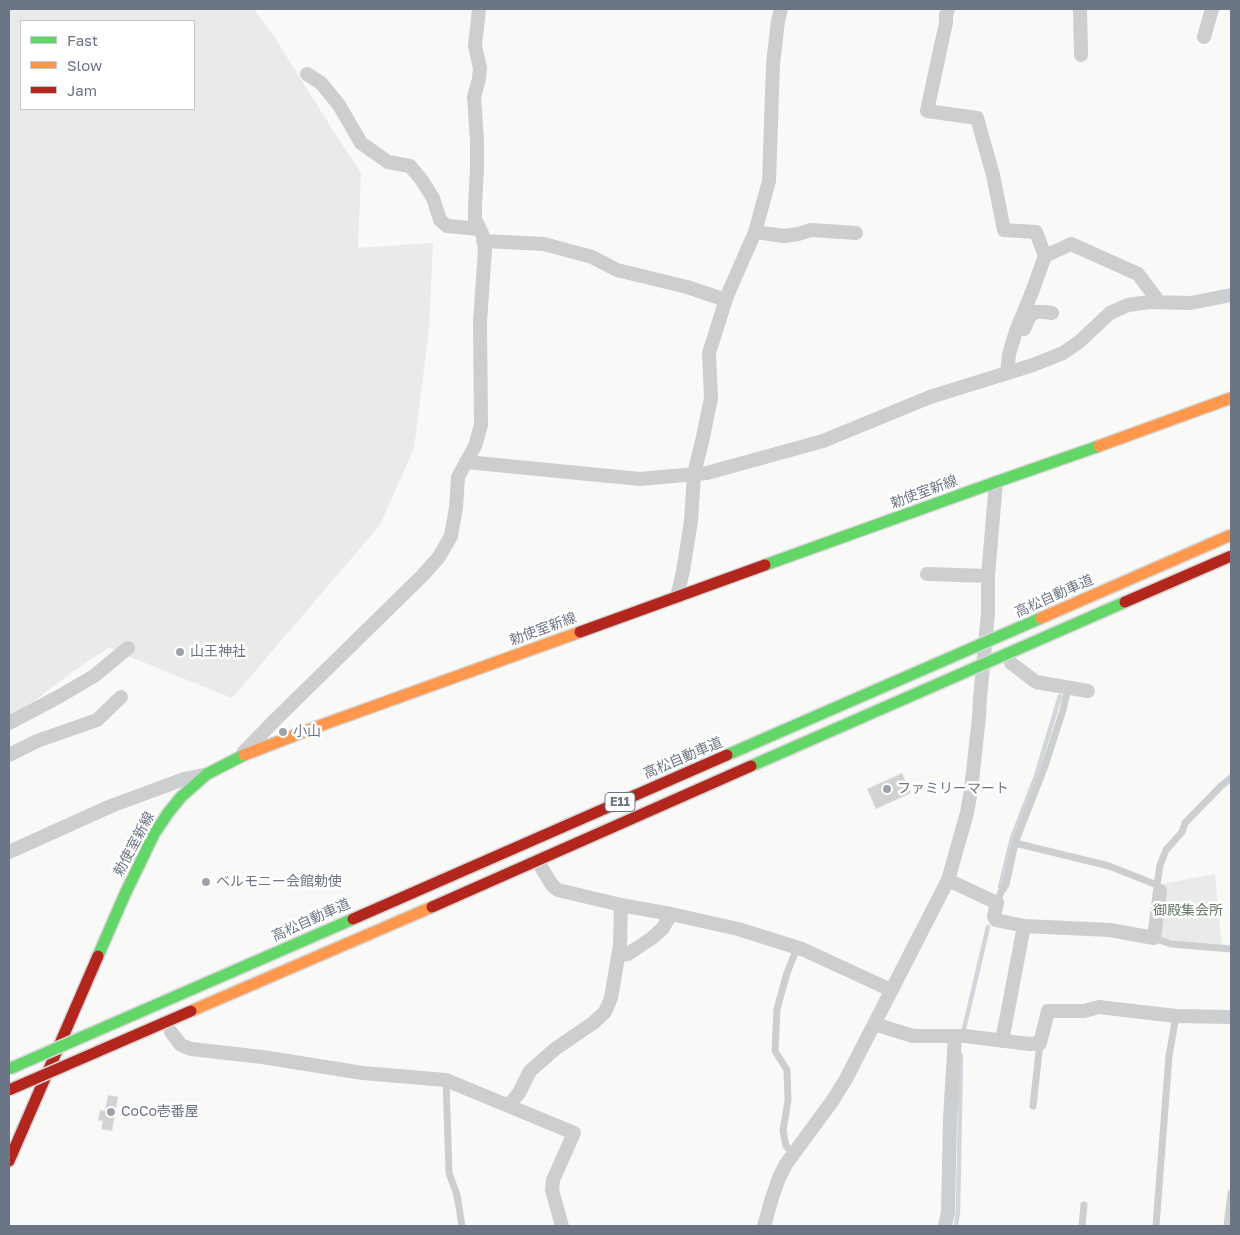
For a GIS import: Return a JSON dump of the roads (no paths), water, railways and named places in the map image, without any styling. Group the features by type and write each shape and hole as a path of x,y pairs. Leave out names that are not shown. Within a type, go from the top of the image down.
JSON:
{"main road":[{"name":"勅使室新線","path":"9,1161 125,894 154,834 181,797 207,774 239,757 319,726 1231,398"},
{"name":"高松自動車道","path":"9,1069 1231,535"},
{"name":"E11","path":"9,1090 1231,556"},
{"path":"12,1123 18,1140"}],"street":[{"path":"239,757 422,576 439,557 451,536 456,508 458,477 475,446 481,425 480,322 485,248 475,219 478,168 474,97 480,68 475,46 478,9"},
{"path":"677,597 691,521 694,474 711,398 709,353 726,300 755,232 769,181 773,64 781,9"},
{"path":"948,9 927,111 977,118 993,175 1004,230 1036,232 1045,256 1009,354 1011,372"},
{"path":"1080,9 1081,55"},
{"path":"1204,37 1212,9"},
{"path":"307,74 321,83 339,105 361,143 388,162 410,166 433,198 440,220 447,226 482,235 544,244 592,257 617,270 687,287 726,300"},
{"path":"755,232 784,236 811,230 856,233"},
{"path":"1045,256 1071,244 1138,274 1159,302"},
{"path":"466,462 640,480 707,473 823,441 930,397 1034,365 1062,353 1079,342 1110,313 1128,305 1150,302 1191,303 1231,297"},
{"path":"1011,372 1029,317 1035,312 1052,313"},
{"path":"764,1226 779,1178 786,1164 846,1079 948,880 967,813 980,717 988,613 988,576 996,482"},
{"path":"927,574 988,576"},
{"path":"9,723 94,676 128,648"},
{"path":"1011,662 1036,682 1088,691"},
{"path":"9,755 37,741 97,720 121,697"},
{"path":"9,852 111,806 184,779 207,774"},
{"path":"541,867 553,886 558,890 738,930 797,948 891,990"},
{"path":"948,880 996,904 994,916 996,920 1024,926 1110,930 1154,938 1159,888"},
{"path":"508,1106 519,1093 530,1071 605,1012 611,998 620,945 621,905"},
{"path":"618,956 628,954 652,938 663,928 671,914"},
{"path":"1002,1041 1024,926"},
{"path":"874,1024 913,1036 960,1036 1030,1044 1040,1043 1048,1011 1084,1011 1098,1006 1176,1016 1231,1017"},
{"path":"171,1032 181,1045 190,1050 262,1057 363,1073 446,1080 574,1133 553,1180 552,1190 562,1226"},
{"path":"945,1226 948,1212 950,1119 960,1036"}],"lane":[{"path":"996,904 1006,885 1015,843 1045,766 1068,688"},
{"path":"1015,843 1109,866 1159,888 1160,865 1166,850 1182,832 1185,824 1231,778"},
{"path":"1154,938 1171,944 1231,950"},
{"path":"794,1154 786,1146 783,1131 788,1100 787,1070 775,1051 777,1010 787,973 797,948"},
{"path":"1156,1226 1169,1056 1176,1016"},
{"path":"1032,1106 1040,1043"},
{"path":"446,1080 449,1173 457,1195 462,1226"},
{"path":"1227,1226 1231,1193"},
{"path":"1082,1226 1084,1205"}],"waterway":[{"path":"1000,887 1012,838 1036,776 1060,696"},
{"path":"963,1033 988,927"},
{"path":"956,1226 958,1211 961,1055"}],"place":[{"name":"山王神社","path":"180,652"},
{"name":"小山","path":"283,732"},
{"name":"ファミリーマート","path":"887,789"},
{"name":"ベルモニー会館勅使","path":"206,882"},
{"name":"CoCo壱番屋","path":"111,1112"}],"park label":[{"name":"御殿集会所","path":"1188,911"}]}
